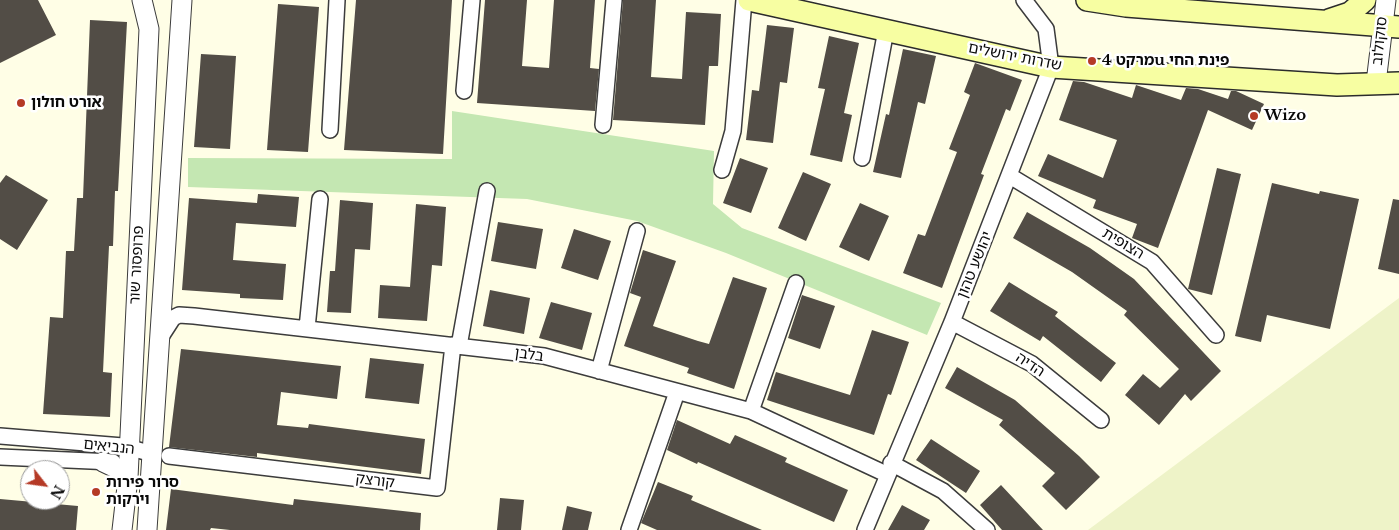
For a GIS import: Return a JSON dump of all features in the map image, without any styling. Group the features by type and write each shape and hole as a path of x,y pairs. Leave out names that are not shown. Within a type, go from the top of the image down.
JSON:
{"main road":[{"name":"שדרות ירושלים","path":"749,0 1051,66 1336,85 1399,83"},
{"path":"1087,0 1324,22 1390,26"},
{"path":"1324,22 1350,13 1365,0"}],"street":[{"name":"פרופסור שור","path":"122,530 128,462 149,30 142,0"},
{"name":"פרופסור שור","path":"148,530 161,455 162,335 182,0"},
{"path":"330,130 337,0"},
{"path":"464,91 472,0"},
{"path":"603,125 614,0"},
{"path":"722,170 733,131 744,0"},
{"name":"יהושע טהון","path":"865,530 952,322 1051,66 1046,29 1024,0"},
{"name":"סוקולוב","path":"1376,83 1390,26 1386,0"},
{"path":"862,158 886,30"},
{"name":"הצופית","path":"1010,176 1152,262 1216,335"},
{"path":"456,346 487,191"},
{"path":"307,328 320,199"},
{"path":"598,371 638,231"},
{"path":"751,412 796,283"},
{"name":"בלבן","path":"162,335 168,323 179,315 544,356 751,412 944,491 987,530"},
{"name":"הדיה","path":"952,322 1032,364 1101,420"},
{"name":"קורצק","path":"161,455 437,488 456,346"},
{"path":"628,530 677,392"},
{"name":"הנביאים","path":"0,436 128,462 161,455"},
{"name":"הנביאים","path":"0,457 103,462"},
{"path":"103,462 124,472 128,462"}],"green space":[{"path":"452,111 714,151 713,204 742,228 941,303 927,335 726,253 637,221 527,199 188,187 188,158 452,159"},
{"path":"1399,298 1399,530 1088,530"}],"building":[{"path":"0,0 38,0 56,35 0,63"},
{"path":"356,0 452,0 443,154 344,150"},
{"path":"485,0 527,0 522,66 549,68 554,0 595,0 590,68 599,69 595,111 477,103"},
{"path":"623,0 656,0 651,77 682,79 686,12 721,14 718,66 709,66 705,125 613,120"},
{"path":"278,4 319,7 308,152 267,150"},
{"path":"90,20 127,22 118,191 115,191 113,246 109,246 103,372 112,373 110,417 43,414 50,317 63,318 66,251 74,251 77,198 83,198"},
{"path":"767,25 794,28 787,83 780,82 773,143 746,140 752,90 759,91"},
{"path":"829,36 859,43 844,113 852,115 842,162 810,155 825,89 818,88"},
{"path":"903,49 936,56 925,104 918,102 901,178 873,172 886,114 889,115"},
{"path":"201,54 236,56 230,149 194,147"},
{"path":"975,63 1022,80 1010,111 1006,109 981,174 984,175 942,288 903,273 918,234 925,236 957,152 949,149 970,95 964,92"},
{"path":"1073,81 1084,82 1132,98 1136,85 1181,100 1186,88 1198,89 1228,99 1231,91 1236,91 1264,104 1252,130 1208,110 1158,248 1132,238 1137,224 1093,208 1096,200 1038,176 1048,154 1103,178 1117,140 1059,120"},
{"path":"740,158 768,168 751,213 723,203"},
{"path":"1217,168 1241,174 1212,295 1188,289"},
{"path":"803,172 831,184 806,241 778,228"},
{"path":"6,175 48,200 17,250 0,239 0,183"},
{"path":"1272,183 1319,194 1320,191 1359,199 1330,329 1267,315 1261,342 1235,336"},
{"path":"258,194 299,197 296,227 236,223 233,260 286,264 283,300 240,298 240,294 182,290 189,198 257,203"},
{"path":"1393,199 1399,200 1399,274 1378,269"},
{"path":"340,200 373,203 370,250 355,249 351,313 327,312 330,271 335,271"},
{"path":"860,203 889,216 869,261 839,247"},
{"path":"416,204 446,207 442,266 432,265 427,321 378,318 380,285 410,287"},
{"path":"1027,212 1090,248 1134,279 1221,371 1191,401 1185,394 1159,425 1125,395 1143,374 1160,388 1179,369 1124,315 1127,311 1072,272 1013,238"},
{"path":"498,222 543,229 536,269 491,261"},
{"path":"574,229 611,241 598,280 561,268"},
{"path":"643,250 676,261 653,326 698,341 709,344 733,277 767,288 734,389 687,373 689,368 624,346 641,297 630,293"},
{"path":"1009,282 1058,312 1055,316 1116,363 1101,382 1043,336 1040,341 990,311"},
{"path":"490,290 530,298 524,334 483,326"},
{"path":"802,295 835,306 820,349 788,338"},
{"path":"551,302 592,313 582,350 539,338"},
{"path":"872,330 909,342 891,395 888,394 874,435 767,400 776,372 850,395"},
{"path":"181,349 341,366 337,399 281,392 277,425 308,428 309,424 425,439 421,474 257,453 257,457 169,447"},
{"path":"370,358 424,364 419,404 365,398"},
{"path":"957,367 1015,400 1100,477 1066,510 1042,486 1055,473 999,425 1003,420 945,388"},
{"path":"677,420 730,444 735,435 787,458 785,462 848,490 834,522 667,450"},
{"path":"931,439 980,471 966,493 916,460"},
{"path":"658,482 693,496 691,500 762,530 657,530 641,523"},
{"path":"1001,485 1043,530 1002,530 980,505"},
{"path":"171,489 293,505 294,499 421,513 420,530 230,530 211,528 210,530 166,530"},
{"path":"500,498 524,500 521,530 497,530"},
{"path":"0,499 20,501 20,510 70,510 70,505 78,506 76,530 0,530"},
{"path":"902,505 930,520 924,530 888,530"},
{"path":"567,506 592,512 588,530 562,530"}],"place":[{"name":"מרקט 4u פינת החי","path":"1092,61"},
{"name":"אורט חולון","path":"21,103"},
{"name":"Wizo","path":"1254,116"},
{"name":"סרור פירות וירקות","path":"96,492"}]}
